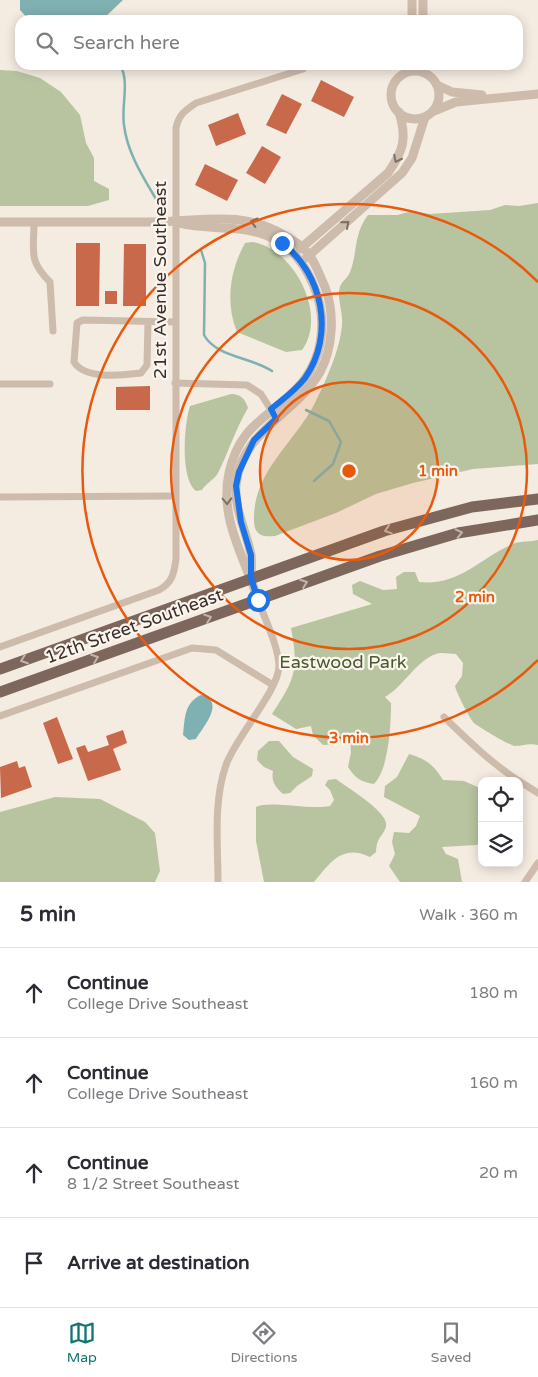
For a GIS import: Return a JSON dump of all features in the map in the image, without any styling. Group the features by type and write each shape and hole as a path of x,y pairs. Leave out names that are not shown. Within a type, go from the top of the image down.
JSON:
{"main road":[{"name":"12th Street Southeast","path":"0,669 384,531 445,513 504,502 538,499"},
{"name":"12th Street Southeast","path":"0,692 421,542 490,526 538,520"}],"street":[{"path":"412,0 412,15"},
{"path":"423,0 423,15"},
{"name":"21st Avenue Southeast","path":"0,647 159,590 166,586 172,578 176,559 176,128 184,110 196,103 300,70"},
{"path":"295,253 388,173 398,159 403,144 404,131 392,98 392,91 404,70"},
{"path":"306,259 402,173 412,158 429,115 439,97 428,70"},
{"path":"401,74 419,72 452,92 525,97"},
{"path":"398,112 412,119 429,115 456,102 525,97 538,94"},
{"path":"0,222 175,222 234,218 248,220 275,230 303,247 322,314 320,347 306,376 297,388 254,424 242,441 227,484 226,498 230,521 279,664 278,675 273,685 232,750 226,764 220,788 218,811 218,882"},
{"path":"34,222 34,261 36,269 50,282 53,331"},
{"path":"175,222 196,227 236,227 270,236 306,259 320,276 330,307 330,340 320,371 299,400 254,440 239,472 236,486 241,522 251,555 251,578"},
{"path":"148,322 147,365 141,373 89,373 77,367 74,362 77,323 83,320 175,322"},
{"path":"0,384 50,384"},
{"path":"175,384 247,385 261,394 276,419"},
{"path":"0,497 175,496"},
{"path":"0,716 192,648 216,650 273,685"},
{"path":"444,717 487,758 513,777"},
{"path":"523,784 538,793"},
{"path":"525,882 538,864"}],"green space":[{"path":"0,70 17,71 40,78 61,92 80,115 86,143 94,158 94,181 109,189 109,200 88,206 0,206"},
{"path":"538,203 538,464 473,469 413,483 376,494 336,513 275,536 260,535 256,530 254,522 255,504 260,488 267,473 306,418 328,375 341,335 340,288 350,272 360,230 368,215 397,215 413,211 430,214 490,210 505,205 519,206"},
{"path":"252,242 267,247 281,256 293,270 302,285 309,302 311,319 309,336 302,350 286,352 237,332 233,321 230,298 233,275 245,243"},
{"path":"231,394 242,398 248,408 218,473 202,490 196,491 191,485 185,464 186,425 190,406"},
{"name":"Eastwood Park","path":"538,540 538,745 512,745 474,723 463,705 455,686 462,676 463,663 456,654 438,653 429,657 385,697 391,703 388,746 383,768 374,784 359,779 348,767 351,752 350,740 344,738 338,744 323,745 313,735 311,726 296,729 272,714 286,692 293,674 295,654 291,628 372,604 353,594 352,585 360,581 383,590 397,589 396,577 404,572 415,572 419,582 447,580 515,543"},
{"path":"269,741 279,741 293,757 313,769 312,776 290,793 283,794 280,791 273,781 273,771 264,767 257,760 258,751"},
{"path":"409,754 429,763 443,780 464,781 478,787 478,844 442,847 446,854 458,859 462,882 400,882 389,866 395,854 392,842 394,832 409,833 416,826 420,816 384,797 385,786 397,777"},
{"path":"336,779 375,808 386,821 386,827 379,840 376,852 370,857 352,853 344,854 332,862 314,882 264,882 256,841 256,807 270,804 311,807 330,806 334,800 330,790 325,785 328,780"},
{"path":"55,797 100,799 145,822 155,833 160,871 155,882 0,882 0,812"}],"water":[{"path":"20,0 123,0 107,15 24,15 20,10"},
{"path":"201,695 208,698 213,708 208,721 196,739 189,740 183,735 186,712 191,702"}],"building":[{"path":"321,80 354,97 344,117 311,101"},
{"path":"282,94 302,104 286,134 266,125"},
{"path":"238,113 246,134 216,146 208,125"},
{"path":"262,146 281,157 265,184 246,173"},
{"path":"205,164 238,180 227,201 195,185"},
{"path":"76,243 100,243 99,306 76,306"},
{"path":"124,244 146,244 146,306 123,306"},
{"path":"105,291 117,291 117,304 105,304"},
{"path":"150,386 150,410 116,410 116,387"},
{"path":"57,717 73,759 58,764 43,723"},
{"path":"123,730 127,743 113,749 121,770 88,781 76,748 85,745 88,752 109,745 106,736"},
{"path":"17,761 19,768 25,766 32,787 1,798 0,767"}],"waterway":[{"path":"122,70 125,86 123,118 128,145 136,164 156,199"},
{"path":"201,250 205,263 204,335 217,348 264,366 272,371"},
{"path":"306,410 329,421 341,442 333,464 314,481"}],"route":[{"path":"258,600 251,578 251,555 238,505 236,486 239,472 254,440 276,419 271,409 297,388 306,376 320,347 322,332 322,314 318,295 311,279 295,253 282,243"}]}
